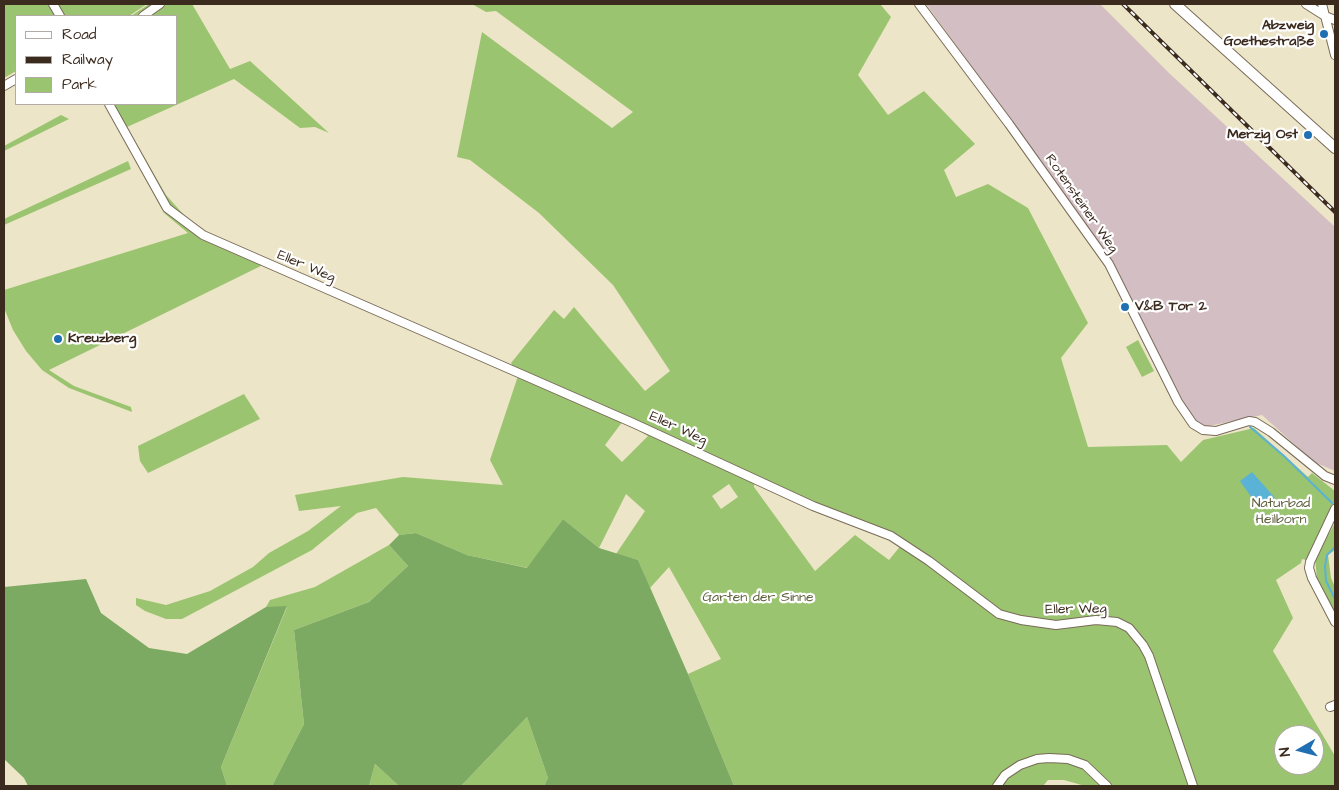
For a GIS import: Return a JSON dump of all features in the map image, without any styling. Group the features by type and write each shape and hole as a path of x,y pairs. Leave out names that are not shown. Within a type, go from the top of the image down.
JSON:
{"main road":[{"path":"1174,4 1335,148"}],"street":[{"path":"53,4 59,15"},
{"path":"144,15 160,4"},
{"name":"Rotensteiner Weg","path":"919,4 1009,124 1109,264 1178,402 1193,424 1203,430 1216,431 1255,422 1272,432 1325,476 1335,480"},
{"path":"1306,4 1335,20"},
{"path":"1322,4 1335,55"},
{"name":"Eller Weg","path":"110,105 167,208 203,235 624,419 822,509 890,536 929,561 999,614 1021,620 1056,625 1108,620 1129,628 1143,644 1149,656 1193,786"},
{"path":"1335,509 1310,562 1309,568 1312,578 1335,622"},
{"path":"997,786 1005,775 1020,765 1037,759 1049,758 1068,759 1085,765 1107,786"}],"shaded area":[{"path":"926,4 1100,4 1169,73 1335,227 1335,471 1314,462 1262,415 1204,427 1192,418 1114,269 1018,130"}],"green space":[{"path":"4,4 147,4 130,15 15,15 15,72 4,78"},
{"path":"149,4 192,4 230,69 250,61 329,133 315,127 300,128 234,79 178,104 178,15 132,15"},
{"path":"472,4 880,4 891,17 858,75 888,115 924,91 975,144 944,170 956,197 988,184 1028,208 1088,323 1061,358 1088,447 1167,445 1181,462 1203,440 1254,428 1308,477 1312,473 1335,491 1335,505 1306,560 1302,559 1301,563 1276,580 1293,618 1273,651 1317,725 1274,725 1274,775 1324,775 1324,737 1335,756 1335,786 1085,786 1064,780 1048,780 1043,786 734,786 688,674 721,659 669,567 650,588 638,560 616,554 645,511 626,494 599,548 563,519 528,568 467,555 416,533 399,535 376,508 357,513 312,550 182,619 166,619 145,611 136,605 136,598 166,605 210,591 253,567 269,553 308,531 341,506 299,511 295,495 403,477 503,485 490,460 518,376 511,363 554,310 564,319 574,307 645,391 670,371 613,285 539,213 470,160 457,157 482,32 612,128 633,112 496,11 486,12","holes":["623,421 648,436 622,462 605,445","755,477 853,518 902,544 889,560 855,535 815,571 754,487","729,484 738,497 721,509 712,496"]},
{"path":"115,105 176,105 127,127"},
{"path":"61,115 69,119 4,151 4,146"},
{"path":"127,127 166,195 184,215 207,233 269,262 49,370 74,386 131,407 132,412 69,388 42,370 26,351 13,330 4,308 4,290 188,233 164,213 141,171"},
{"path":"128,161 131,169 4,225 4,219"},
{"path":"1138,340 1154,371 1142,377 1126,347"},
{"path":"244,394 260,419 148,473 140,461 138,446"},
{"path":"563,519 599,548 638,560 734,786 544,786 548,778 527,717 461,786 399,786 375,764 369,786 272,786 304,724 294,630 369,602 408,566 389,545 399,535 416,533 467,555 527,568"},
{"path":"1335,523 1335,550 1328,555 1331,578 1335,587 1335,613 1317,579 1315,558"},
{"path":"389,545 408,566 369,602 294,630 304,724 272,786 227,786 221,767 287,607 266,607 270,600 315,587"},
{"path":"86,579 101,613 149,648 187,654 266,607 287,606 221,767 227,786 28,786 24,778 4,759 4,587"},
{"path":"527,717 548,778 544,786 461,786"},
{"path":"375,764 399,786 369,786"}],"water":[{"path":"1252,472 1275,498 1259,508 1240,481"}],"waterway":[{"path":"1250,427 1284,456 1332,503"},
{"path":"1335,547 1327,555 1325,566 1326,581 1335,599"}],"railway":[{"path":"1123,4 1335,212"}],"place":[{"name":"Abzweig Goethestraße","path":"1324,34"},
{"name":"Merzig Ost","path":"1308,135"},
{"name":"V&B Tor 2","path":"1125,307"},
{"name":"Kreuzberg","path":"58,339"}],"park label":[{"name":"Naturbad Heilborn","path":"1281,512"},
{"name":"Garten der Sinne","path":"758,598"}]}
